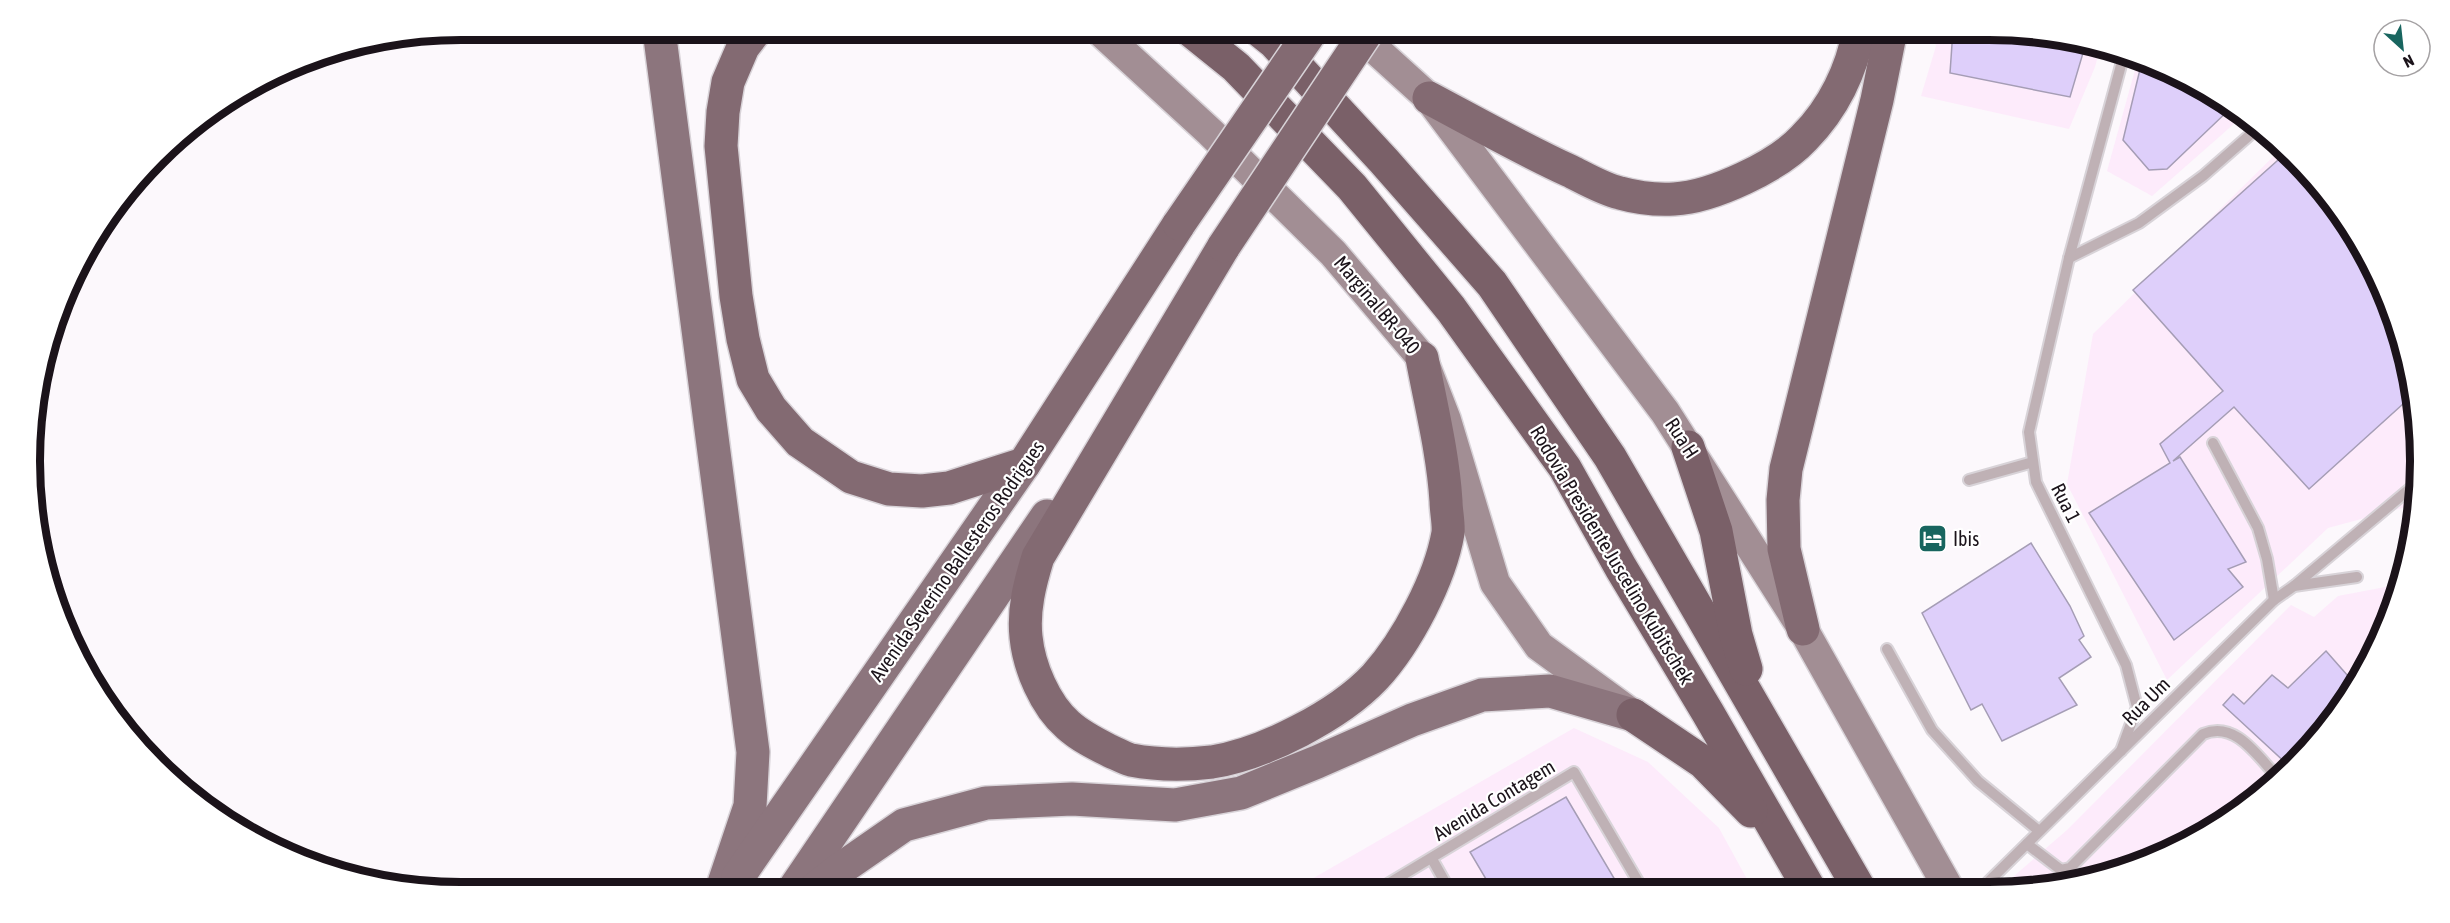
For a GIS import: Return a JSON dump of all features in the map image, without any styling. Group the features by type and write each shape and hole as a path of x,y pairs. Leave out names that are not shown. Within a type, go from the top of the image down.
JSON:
{"highway":[{"path":"748,40 728,82 721,147 736,296 743,339 753,379 771,408 800,442 851,477 889,489 922,491 950,488 1024,464"},
{"name":"Rodovia Presidente Juscelino Kubitschek","path":"1202,40 1236,67 1352,187 1451,309 1565,468 1805,882"},
{"path":"1272,40 1384,161 1492,284 1610,457 1855,882"},
{"name":"Avenida Severino Ballesteros Rodrigues","path":"1024,464 1179,224 1305,40"},
{"path":"1361,40 1224,246 1038,557 1027,595 1026,637 1035,675 1049,701 1067,725 1098,745 1129,760 1173,764 1213,762 1256,750 1294,732 1337,709 1374,677 1408,633 1430,589 1448,532 1444,476 1422,358"},
{"path":"1429,98 1533,154 1617,193 1646,199 1677,199 1718,189 1782,158 1805,137 1841,89 1857,40"},
{"path":"1803,629 1784,549 1783,500 1786,469 1877,100 1888,40"},
{"path":"1688,447 1716,531 1736,635 1763,722"},
{"path":"1633,715 1703,762 1784,845"}],"main road":[{"path":"660,40 753,752 750,806 724,882"},
{"name":"Marginal BR-040","path":"1110,40 1210,132 1333,253 1422,358 1446,420 1494,583 1539,646 1633,715"},
{"name":"Rua H","path":"1365,40 1429,98 1665,412 1803,629 1945,882"},
{"path":"799,882 1163,346"},
{"name":"Avenida Severino Ballesteros Rodrigues","path":"734,882 1024,464"},
{"path":"824,882 904,825 986,803 1072,799 1176,805 1241,793 1412,720 1482,695 1550,691 1633,715"}],"lane":[{"name":"Rua 1","path":"2121,751 2137,707 2126,665 2036,482 2029,432 2069,258 2122,62"},
{"path":"2069,258 2139,224 2203,176 2252,133"},
{"path":"2212,443 2258,528 2267,559 2274,600"},
{"path":"1969,480 2033,462"},
{"path":"2294,586 2409,489"},
{"name":"Rua Um","path":"1988,882 2274,600 2294,586 2357,577"},
{"path":"1887,649 1932,730 1978,782 2039,831"},
{"path":"2027,844 2061,870 2070,868 2203,734 2214,729 2237,735 2272,772"},
{"name":"Avenida Contagem","path":"1392,882 1574,772 1638,882"},
{"path":"1432,859 1445,882"}],"shaded area":[{"path":"1934,40 2016,41 2098,55 2069,129 1921,96 1936,46"},
{"path":"2136,67 2175,84 2237,121 2152,196 2107,171"},
{"path":"2276,154 2305,184 2339,228 2366,275 2387,326 2401,379 2409,434 2407,507 2328,528 2167,680 2067,484 2093,334"},
{"path":"2390,586 2366,648 2339,695 2305,739 2266,778 2222,812 2175,839 2150,850 2124,860 2071,874 2007,882 2067,830 2291,605 2314,617 2338,596"},
{"path":"1574,728 1648,762 1719,828 1749,882 1307,882"}],"building":[{"path":"1952,40 2016,41 2083,52 2070,97 1950,73"},
{"path":"2140,69 2175,84 2225,113 2167,169 2149,170 2123,140"},
{"path":"2280,158 2323,205 2366,275 2387,326 2405,402 2309,489 2234,407 2173,461 2180,457 2246,562 2228,569 2243,587 2174,640 2089,513 2170,463 2160,444 2223,391 2133,290"},
{"path":"2031,543 2070,606 2084,636 2079,640 2091,657 2059,678 2077,705 2002,741 1982,704 1971,710 1922,613"},
{"path":"2326,651 2350,678 2323,718 2284,761 2223,705 2233,694 2244,704 2272,675 2288,688"},
{"path":"1566,797 1616,882 1488,882 1470,852"}],"place":[{"name":"Ibis","path":"1932,539"}]}
